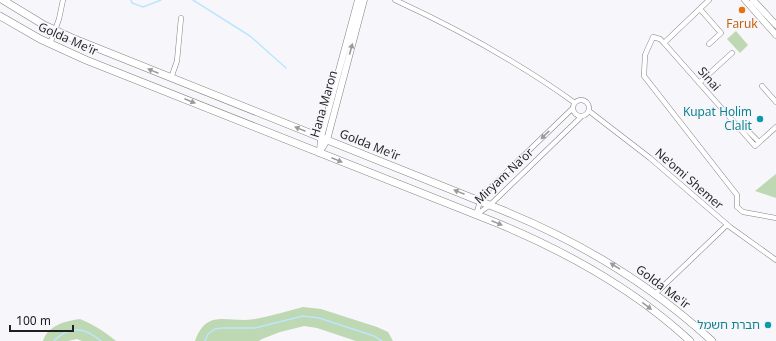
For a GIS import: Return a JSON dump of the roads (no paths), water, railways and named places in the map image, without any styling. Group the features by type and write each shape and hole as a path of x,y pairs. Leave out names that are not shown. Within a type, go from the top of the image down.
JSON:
{"main road":[{"name":"Golda Me'ir","path":"3,0 38,22 91,46 544,227 584,248 656,293 712,341"},
{"name":"Golda Me'ir","path":"0,16 40,39 86,60 538,241 589,267 638,299 690,341"}],"street":[{"path":"50,44 56,30 63,0"},
{"name":"Hana Maron","path":"324,139 358,0"},
{"name":"Hana Maron","path":"319,153 364,0"},
{"path":"395,0 449,26 493,50 549,84 575,102"},
{"path":"709,0 664,43 660,39 654,37 645,55 644,76 737,195 737,207 743,212 776,218"},
{"path":"745,0 776,35"},
{"path":"753,0 776,25"},
{"path":"700,9 721,33 709,44"},
{"path":"171,78 177,61 181,18"},
{"name":"Sinai","path":"664,43 755,146 759,142"},
{"path":"699,83 732,53"},
{"path":"762,86 776,102"},
{"path":"578,100 585,100 589,105 589,112 582,116 575,114 573,108 575,102 578,100"},
{"name":"Miryam Na'or","path":"476,215 480,201 489,188 573,108"},
{"name":"Ne'omi Shemer","path":"589,112 650,158 728,225 776,260"},
{"name":"Miryam Na'or","path":"476,215 490,205 582,116"},
{"path":"736,124 746,129 759,142 776,127"},
{"path":"656,293 728,225"}],"waterway":[{"path":"131,0 132,3 143,7 161,0"},
{"path":"193,0 250,36 286,68"},
{"path":"205,341 208,334 215,329 255,328 303,316 319,318 374,336 382,341"},
{"path":"54,341 65,332 71,330 89,333 101,341"}],"place":[{"name":"Faruk","path":"742,10"},
{"name":"Kupat Holim Clalit","path":"760,119"},
{"name":"חברת חשמל","path":"768,325"}]}
